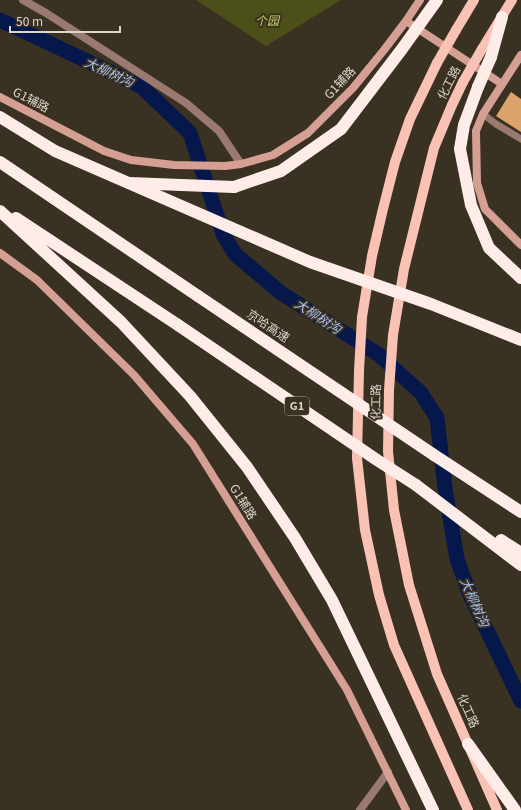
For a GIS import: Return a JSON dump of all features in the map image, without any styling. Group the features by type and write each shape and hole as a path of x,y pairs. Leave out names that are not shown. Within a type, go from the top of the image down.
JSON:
{"highway":[{"path":"127,182 234,187 281,171 340,129 398,55 437,0"},
{"path":"502,17 486,53 478,87 464,125 460,149 470,205 489,248 521,278"},
{"path":"0,117 55,151 310,262 431,304 521,340"},
{"name":"京哈高速","path":"0,162 389,426 521,512"},
{"name":"G1","path":"0,208 178,325 377,460 521,553"},
{"path":"0,211 121,322 190,396 247,468 295,538 332,600 433,810"},
{"path":"416,485 521,565"},
{"path":"468,744 515,810"}],"main road":[{"name":"G1辅路","path":"0,97 104,151 131,160 174,165 225,166 240,164 273,155 308,133 353,88 384,50 420,0"},
{"name":"化工路","path":"468,810 394,645 379,594 366,530 357,458 362,317 374,249 395,162 410,119 437,63 474,0"},
{"path":"502,17 512,0"},
{"path":"406,21 502,84"},
{"name":"化工路","path":"486,53 463,82 434,148 404,269 393,335 389,390 388,451 394,510 409,585 437,674 497,810"},
{"path":"521,55 482,114 476,131 477,183 486,209 521,244"},
{"name":"G1辅路","path":"0,252 37,280 134,375 193,444 347,690 406,810"}],"street":[{"path":"23,0 46,13 186,103 219,131 240,164"},
{"path":"360,810 388,772"}],"lane":[{"path":"482,114 521,139"}],"green space":[{"name":"个园","path":"196,0 341,0 266,46"}],"building":[{"path":"511,92 521,99 521,132 496,116"}],"waterway":[{"name":"大柳树沟","path":"0,20 142,87 190,133 223,234 235,254 281,293 378,354 421,393 437,418 445,488 457,559 470,595 521,701"}]}
